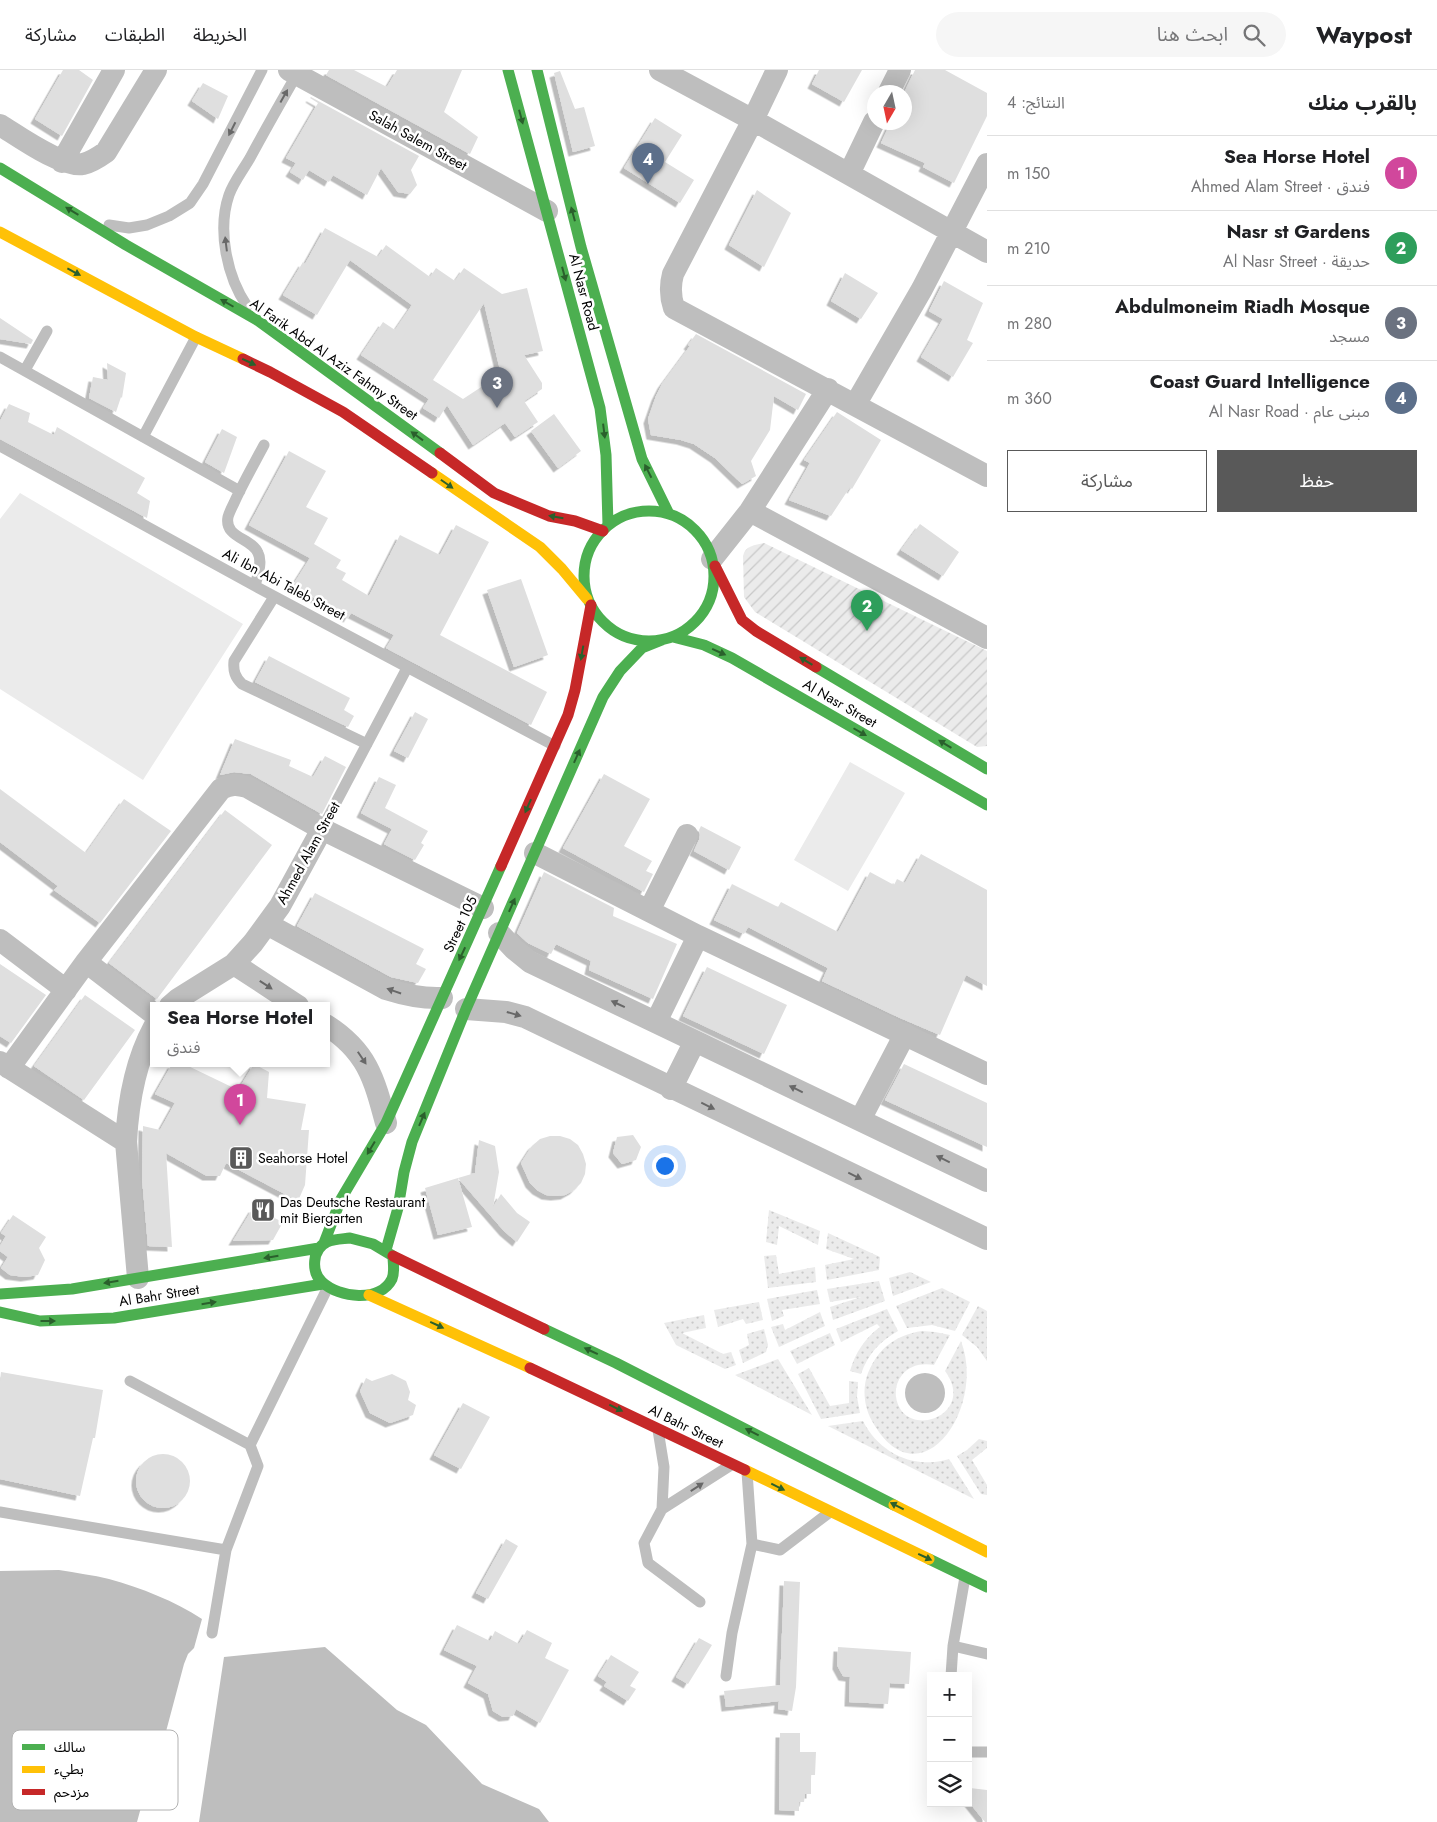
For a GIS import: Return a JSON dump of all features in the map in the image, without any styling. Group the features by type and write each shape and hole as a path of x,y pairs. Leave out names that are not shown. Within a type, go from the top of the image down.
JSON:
{"main road":[{"name":"Al Nasr Road","path":"508,70 600,408 606,455 605,528"},
{"name":"Al Nasr Road","path":"537,70 581,247 642,459 669,514"},
{"name":"Al Farik Abd Al Aziz Fahmy Street","path":"0,168 126,245 257,320 494,493 549,516 575,520 605,528"},
{"path":"0,232 196,338 270,372 343,412 540,547 562,569 589,602 599,619 617,634 639,641 667,639"},
{"path":"389,1253 363,1239 343,1238 322,1246 315,1257 314,1267 317,1276 325,1285 345,1293 369,1295 387,1287 394,1269 389,1253 404,1172 412,1142 466,1009 603,698 620,672 642,648 667,639 693,624 707,605 714,583 714,563 704,542 689,525 669,514 651,511 634,513 617,519 594,540 585,558 583,578 589,602"},
{"name":"Al Nasr Street","path":"714,563 742,620 756,631 984,763"},
{"name":"Street 105","path":"322,1246 342,1199 386,1123 568,715 575,690 589,602"},
{"name":"Al Nasr Street","path":"667,639 704,645 732,658 987,805"},
{"name":"Al Bahr Street","path":"0,1294 72,1289 322,1246"},
{"name":"Al Bahr Street","path":"389,1253 987,1552"},
{"name":"Al Bahr Street","path":"0,1312 40,1321 114,1318 325,1285"},
{"name":"Al Bahr Street","path":"369,1295 600,1396 658,1429 987,1587"}],"street":[{"path":"62,162 114,70"},
{"path":"0,125 62,162 81,165 96,160 106,152 156,70"},
{"path":"777,70 673,274 671,300 674,308 987,476"},
{"path":"892,85 900,70"},
{"path":"663,71 987,252"},
{"name":"Salah Salem Street","path":"293,72 322,78 547,211"},
{"path":"849,174 870,130"},
{"path":"855,405 922,289 987,164"},
{"path":"714,563 750,511 828,389"},
{"path":"750,511 987,638"},
{"path":"126,1142 5,1065 66,990 221,789 229,785 238,784 247,787 322,829 483,908"},
{"name":"Ahmed Alam Street","path":"175,1002 234,964 280,906 322,829"},
{"path":"649,911 687,835"},
{"path":"535,853 698,936 987,1074"},
{"path":"267,924 386,989 406,995 442,998"},
{"path":"499,933 530,962 987,1180"},
{"path":"656,1022 698,936"},
{"path":"0,940 66,990"},
{"path":"86,962 150,1011"},
{"path":"234,964 292,1002"},
{"path":"466,1009 506,1012 525,1017 671,1089 987,1239"},
{"path":"330,1028 355,1048 370,1070 386,1123"},
{"path":"138,1278 126,1142 127,1119 131,1094 146,1041 150,1034"},
{"path":"860,1120 905,1034"},
{"path":"671,1089 695,1040"}],"lane":[{"path":"92,223 129,228 169,216 190,204 203,184 262,70"},
{"path":"257,320 241,297 230,270 225,244 224,219 229,195 293,72"},
{"path":"25,370 47,330"},
{"path":"144,437 196,338"},
{"path":"2,362 25,370 240,491"},
{"path":"255,586 259,567 259,554 254,546 235,535 229,527 228,518 264,445"},
{"name":"Ali Ibn Abi Taleb Street","path":"0,446 274,597 555,746"},
{"path":"274,597 234,661 236,678 242,684 367,744"},
{"name":"Ahmed Alam Street","path":"322,829 408,668"},
{"path":"250,1445 325,1285"},
{"path":"130,1381 250,1445 258,1466 226,1550 212,1633"},
{"path":"658,1429 664,1467 662,1510 644,1543 648,1563 700,1602"},
{"path":"662,1510 731,1465"},
{"path":"726,1676 732,1633 752,1544 747,1472"},
{"path":"0,1512 226,1550"},
{"path":"752,1544 780,1550 830,1512"},
{"path":"951,1672 953,1646 965,1577"},
{"path":"953,1646 987,1654"},
{"path":"972,1752 987,1752"}],"shaded area":[{"path":"20,493 243,624 143,780 0,689 0,519"},
{"path":"764,543 987,651 987,746 977,747 755,612 744,597 743,556 748,548"},
{"path":"850,762 905,793 848,891 794,860"},
{"path":"769,1210 820,1231 818,1245 779,1226 777,1245 766,1242"},
{"path":"828,1233 880,1257 879,1270 827,1280 825,1265 854,1259 826,1249"},
{"path":"776,1255 779,1274 815,1267 816,1282 768,1288 764,1256"},
{"path":"910,1272 931,1282 893,1296 889,1278"},
{"path":"879,1281 885,1301 833,1320 830,1307 861,1297 830,1302 827,1289"},
{"path":"942,1288 970,1302 955,1331 932,1325 907,1328 896,1306"},
{"path":"817,1290 820,1304 782,1310 784,1316 772,1321 767,1299"},
{"path":"759,1302 763,1320 746,1324 743,1319 718,1327 714,1310"},
{"path":"978,1306 987,1311 987,1361 977,1347 962,1335"},
{"path":"887,1309 898,1331 875,1349 867,1360 861,1374 850,1371 861,1346 880,1327 877,1324 841,1342 836,1329"},
{"path":"820,1312 825,1326 779,1347 771,1327 783,1324 785,1330"},
{"path":"704,1315 706,1328 682,1333 723,1354 731,1352 736,1365 725,1369 676,1345 664,1323"},
{"path":"764,1329 768,1345 766,1352 743,1363 739,1350 749,1345 747,1334"},
{"path":"922,1331 950,1335 934,1365 925,1364 912,1367 900,1377 896,1397 901,1411 911,1418 923,1420 936,1418 946,1411 952,1400 953,1387 945,1371 961,1341 967,1367 965,1394 957,1418 944,1438 928,1451 909,1454 890,1444 872,1421 866,1404 865,1385 872,1364 889,1344 896,1339"},
{"path":"830,1333 835,1345 797,1364 790,1351"},
{"path":"778,1359 812,1415 735,1375"},
{"path":"809,1368 830,1406 849,1403 849,1381 858,1382 857,1397 860,1413 821,1419 798,1374"},
{"path":"925,1373 939,1379 945,1393 939,1407 925,1413 911,1407 905,1393 911,1379"},
{"path":"863,1421 878,1442 899,1456 923,1462 949,1459 974,1499 828,1426"},
{"path":"979,1439 987,1441 987,1448 972,1460 987,1485 987,1495 981,1494 957,1456"},
{"path":"59,1570 103,1578 157,1596 192,1612 202,1619 194,1648 188,1654 184,1664 166,1730 12,1730 12,1810 140,1810 137,1822 0,1822 0,1571"},
{"path":"325,1647 397,1710 426,1725 482,1784 539,1809 549,1822 199,1822 224,1657"}],"building":[{"path":"63,70 79,70 93,80 62,136 35,119"},
{"path":"329,70 354,70 387,87 397,70 462,70 444,112 478,137 470,154 326,75"},
{"path":"819,70 862,70 844,102 812,84"},
{"path":"915,70 945,70 987,93 987,116 954,183 923,167 925,163 881,143 887,130 912,130 912,85 908,85"},
{"path":"560,71 575,109 584,107 595,146 573,152 554,73"},
{"path":"203,83 228,96 218,119 192,101"},
{"path":"311,97 419,156 411,170 417,185 410,194 398,192 381,168 367,195 333,175 329,182 309,170 303,180 290,172 296,163 286,158 318,103"},
{"path":"655,118 682,135 665,162 694,180 680,203 624,168"},
{"path":"757,190 791,213 764,267 729,245"},
{"path":"325,228 378,257 386,245 430,277 436,268 455,281 464,268 502,294 527,288 543,351 524,355 542,383 542,389 524,401 538,422 515,437 505,423 473,445 447,405 439,418 423,408 429,399 361,355 383,322 395,330 412,305 350,260 317,315 283,295 303,262 305,264","holes":["484,303 501,374 463,399 433,380"]},
{"path":"845,273 878,293 861,319 831,301"},
{"path":"944,281 983,303 967,340 973,343 953,377 921,357 943,319 929,311"},
{"path":"0,318 33,340 31,344 0,339"},
{"path":"696,334 806,394 798,410 774,396 770,430 751,461 756,476 742,484 715,458 694,444 651,435 648,419 656,396"},
{"path":"107,363 126,373 122,398 116,412 89,398 93,377 108,380"},
{"path":"9,404 30,413 28,422 54,435 57,427 145,478 137,493 150,501 147,518 0,439 0,421"},
{"path":"837,412 881,440 852,489 850,487 831,516 789,500 810,463 804,460"},
{"path":"554,414 581,451 558,468 531,431"},
{"path":"222,429 237,437 224,473 205,462"},
{"path":"289,451 326,471 306,507 328,518 314,544 341,560 336,568 346,573 342,580 369,596 400,535 440,555 456,525 489,542 440,635 547,692 531,725 386,648 394,635 351,613 348,618 293,585 310,558 249,525"},
{"path":"920,524 959,552 943,576 901,550"},
{"path":"521,579 548,655 514,667 487,590"},
{"path":"269,656 350,698 344,710 354,716 348,727 255,682"},
{"path":"415,712 428,719 408,758 394,751"},
{"path":"235,739 291,760 289,766 313,777 325,756 346,767 322,814 251,774 234,772 220,775"},
{"path":"604,774 650,799 624,846 652,861 646,871 653,874 644,892 563,848"},
{"path":"379,777 396,785 385,808 428,831 421,843 424,845 415,860 384,844 392,829 361,813"},
{"path":"0,789 86,853 124,799 171,831 100,923 54,890 58,886 0,842"},
{"path":"225,810 272,845 157,999 109,963"},
{"path":"701,826 741,847 729,870 694,851 699,840"},
{"path":"921,854 987,890 987,986 966,975 940,1035 822,981 828,968 748,927 744,934 714,920 732,884 778,907 781,902 838,932 870,872 894,885 897,879 905,883"},
{"path":"544,872 614,908 613,916 677,944 653,999 589,970 591,961 556,944 551,954 528,943 517,933"},
{"path":"315,893 424,949 416,964 426,969 418,983 391,977 297,926"},
{"path":"0,964 46,995 11,1043 0,1036"},
{"path":"707,967 787,1005 764,1054 683,1016"},
{"path":"85,995 135,1030 84,1100 34,1066"},
{"path":"904,1064 987,1103 987,1147 885,1100"},
{"name":"Seahorse Hotel","path":"170,1067 190,1067 238,1090 252,1067 260,1067 269,1072 267,1098 306,1104 301,1130 309,1130 305,1185 298,1201 226,1163 220,1176 207,1176 166,1153 172,1247 148,1246 142,1178 143,1126 160,1130 175,1103 155,1094"},
{"path":"633,1135 641,1147 636,1160 622,1164 613,1153 617,1137"},
{"path":"550,1136 570,1139 578,1145 586,1164 585,1174 581,1183 565,1195 546,1195 537,1190 530,1183 521,1163 532,1146 540,1139"},
{"path":"479,1140 495,1146 499,1172 493,1207 501,1194 517,1213 530,1222 517,1242 504,1231 458,1178 475,1173"},
{"path":"458,1178 472,1227 438,1235 425,1188"},
{"path":"253,1208 283,1222 273,1240 233,1241"},
{"path":"13,1215 46,1237 39,1248 45,1260 38,1275 25,1277 10,1275 1,1268 8,1257 0,1251 0,1246 6,1236 1,1233"},
{"path":"1,1372 103,1390 95,1438 93,1438 80,1496 0,1479"},
{"path":"392,1374 406,1381 410,1392 408,1400 416,1405 413,1415 390,1423 370,1413 360,1391 366,1378 372,1381"},
{"path":"463,1403 490,1417 461,1469 434,1455"},
{"path":"163,1454 173,1456 182,1462 188,1471 190,1481 188,1491 182,1500 173,1506 163,1508 153,1506 144,1500 138,1491 136,1481 138,1471 144,1462 153,1456"},
{"path":"506,1539 518,1546 488,1599 476,1593"},
{"path":"784,1581 800,1582 796,1687 792,1711 778,1709 779,1701 726,1707 724,1691 780,1685"},
{"path":"457,1625 490,1641 495,1631 519,1644 527,1630 552,1643 545,1658 569,1670 540,1723 516,1709 513,1716 503,1717 493,1711 488,1694 468,1683 477,1666 444,1650"},
{"path":"699,1638 712,1645 688,1684 676,1677"},
{"path":"838,1647 911,1652 909,1684 890,1683 888,1704 849,1702 850,1677 843,1676 837,1665"},
{"path":"611,1655 639,1672 630,1686 636,1689 628,1701 604,1686 607,1682 598,1676"},
{"path":"780,1733 800,1733 800,1752 816,1752 815,1775 811,1775 811,1794 805,1794 804,1802 799,1802 799,1811 779,1810"},
{"path":"972,1788 987,1790 987,1822 972,1806"}],"traffic: fast":[{"path":"508,70 600,408 606,455 608,525"},
{"path":"537,70 581,247 642,459 669,514"},
{"path":"0,168 126,245 257,320 440,453"},
{"path":"649,511 662,512 674,516 695,530 709,551 713,563 714,576 713,589 709,601 695,622 674,636 662,640 649,641 636,640 624,636 603,622 589,601 585,589 584,576 585,563 589,551 603,530 624,516 636,512 649,511"},
{"path":"673,637 704,645 732,658 987,805"},
{"path":"386,1250 398,1208 404,1172 412,1142 466,1009 603,697 620,671 642,648 662,640"},
{"path":"816,667 987,769"},
{"path":"324,1243 341,1199 386,1123 501,866"},
{"path":"350,1238 373,1244 393,1256 394,1270 392,1279 386,1287 378,1292 359,1296 338,1292 318,1278 315,1267 318,1250 327,1242 350,1238"},
{"path":"0,1294 72,1289 319,1248"},
{"path":"0,1312 40,1321 114,1318 323,1284"},
{"path":"544,1329 616,1363 894,1505"},
{"path":"929,1559 987,1587"}],"traffic: slow":[{"path":"0,232 196,337 243,359"},
{"path":"432,473 540,547 562,569 587,599"},
{"path":"369,1295 530,1368"},
{"path":"745,1470 929,1559"},
{"path":"894,1505 987,1552"}],"traffic: jam":[{"path":"243,359 343,412 432,473"},
{"path":"440,453 494,493 549,516 575,521 603,531"},
{"path":"715,566 742,620 756,631 816,667"},
{"path":"501,866 568,715 575,690 591,605"},
{"path":"393,1256 544,1329"},
{"path":"530,1368 745,1470"}],"place":[{"name":"Coast Guard Intelligence","path":"648,184"},
{"name":"Abdulmoneim Riadh Mosque","path":"497,408"},
{"name":"Nasr st Gardens","path":"867,631"},
{"name":"Sea Horse Hotel","path":"240,1125"},
{"name":"Seahorse Hotel","path":"241,1158"},
{"name":"Das Deutsche Restaurant mit Biergarten","path":"263,1210"}]}
